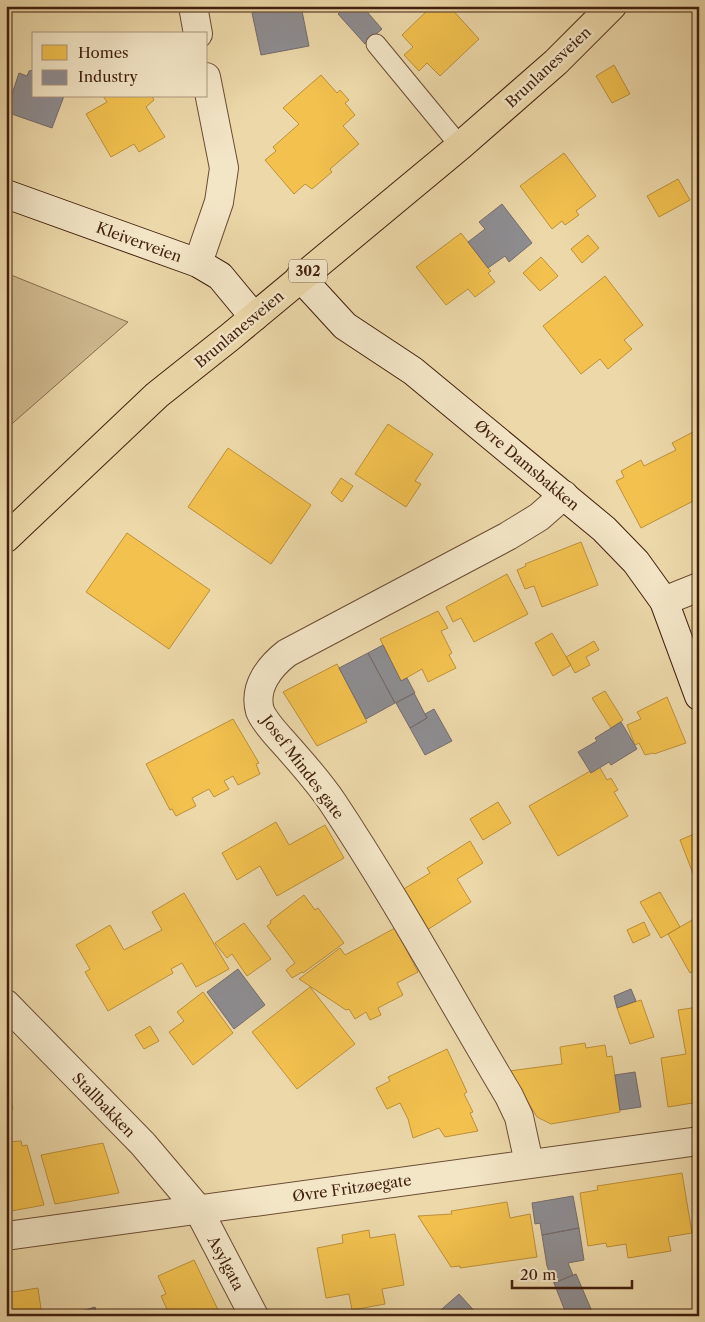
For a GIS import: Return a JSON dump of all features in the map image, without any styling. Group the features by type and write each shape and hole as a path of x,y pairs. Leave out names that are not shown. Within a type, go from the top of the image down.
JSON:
{"main road":[{"name":"Brunlanesveien","path":"6,538 157,395 460,146 556,62 612,6"}],"street":[{"path":"193,6 198,32"},
{"path":"198,263 219,202 224,168 208,87"},
{"name":"Kleiverveien","path":"6,194 198,263 220,276 254,317"},
{"name":"Øvre Damsbakken","path":"300,278 345,326 413,370 604,529 636,562 664,601 699,696"},
{"name":"Josef Mindes gate","path":"529,1163 519,1117 509,1096 351,831 313,776 270,727 260,710 260,695 263,679 271,665 287,653 508,536 539,517 564,495"},
{"path":"664,601 699,587"},
{"name":"Stallbakken","path":"6,1004 143,1144 198,1209"},
{"name":"Øvre Fritzøegate","path":"6,1236 529,1163 617,1153 699,1140"},
{"name":"Asylgata","path":"198,1209 254,1316"}],"lane":[{"path":"376,44 460,146"}],"shaded area":[{"path":"6,273 128,322 6,429"}],"building: Homes":[{"path":"70,6 99,6 71,12"},
{"path":"432,6 449,6 479,39 440,76 427,63 419,71 404,55 413,47 402,35"},
{"path":"614,65 630,94 612,103 596,76"},
{"path":"321,75 337,93 340,90 349,100 345,103 355,115 343,126 359,144 330,169 332,172 312,189 305,184 294,194 265,160 276,151 273,147 299,124 283,108"},
{"path":"104,98 153,98 154,100 146,107 165,137 139,152 134,144 111,157 86,114 107,102"},
{"path":"564,153 596,196 576,211 579,215 565,225 562,221 552,229 520,186"},
{"path":"678,179 690,200 659,217 647,196"},
{"path":"461,233 491,271 488,273 495,282 475,297 468,289 446,305 416,267"},
{"path":"588,235 599,248 582,263 571,249"},
{"path":"541,257 558,276 540,291 523,273"},
{"path":"605,276 643,325 624,340 632,349 608,369 600,359 581,374 543,326"},
{"path":"388,424 433,454 415,481 421,484 406,507 355,474"},
{"path":"693,432 697,439 699,438 699,498 641,528 616,481 624,477 621,471 641,460 644,466 676,450 672,443"},
{"path":"228,448 311,505 271,564 188,507"},
{"path":"341,478 353,486 342,502 331,493"},
{"path":"127,533 210,590 169,649 86,592"},
{"path":"581,542 598,585 542,607 534,586 525,589 517,570 526,566 525,564"},
{"path":"507,574 528,614 474,642 461,618 453,622 446,607"},
{"path":"438,611 448,628 441,631 452,653 449,655 456,668 428,682 422,669 401,681 380,639"},
{"path":"552,633 571,665 553,676 535,643"},
{"path":"594,641 599,650 586,657 590,665 575,673 566,657"},
{"path":"337,664 367,722 317,746 283,692"},
{"path":"605,691 623,720 611,728 592,698"},
{"path":"667,697 686,743 654,754 645,755 639,743 635,745 627,725 641,719 637,712"},
{"path":"233,719 259,763 256,764 260,774 238,785 233,776 224,781 229,789 214,797 209,789 192,798 196,806 176,816 172,809 170,810 146,764"},
{"path":"599,766 607,780 611,778 618,790 614,792 628,816 558,856 529,806"},
{"path":"498,802 511,823 483,840 470,819"},
{"path":"276,822 289,845 325,825 344,858 277,896 260,866 237,880 222,853"},
{"path":"699,832 699,874 694,876 680,840"},
{"path":"470,841 483,863 457,879 471,902 427,930 402,890 430,873 427,868"},
{"path":"660,892 680,927 661,938 640,902"},
{"path":"184,893 229,969 196,987 182,963 171,969 173,973 108,1011 85,972 90,969 76,945 110,925 124,950 162,930 152,912"},
{"path":"304,895 315,910 318,908 344,943 303,973 292,978 286,970 295,963 267,926 271,923 270,921"},
{"path":"699,916 699,967 690,973 668,934"},
{"path":"644,922 650,935 633,943 627,930"},
{"path":"244,923 271,959 247,976 232,954 227,958 215,943"},
{"path":"395,928 418,972 397,983 403,995 378,1008 381,1015 370,1020 366,1012 355,1019 349,1009 346,1010 299,979 340,948 345,955"},
{"path":"310,987 355,1044 297,1089 252,1032"},
{"path":"203,992 233,1033 193,1065 169,1032 184,1021 177,1012"},
{"path":"641,1000 654,1037 630,1044 617,1008"},
{"path":"699,1007 699,1102 668,1107 661,1058 686,1054 678,1010"},
{"path":"150,1026 159,1041 144,1049 135,1035"},
{"path":"585,1043 586,1048 605,1045 607,1057 612,1056 620,1112 551,1124 537,1117 509,1071 562,1064 560,1047"},
{"path":"447,1049 467,1092 464,1094 473,1112 470,1113 478,1131 445,1137 439,1128 413,1138 408,1119 400,1103 387,1109 376,1088 390,1081 388,1077"},
{"path":"6,1071 13,1109 6,1109"},
{"path":"21,1141 22,1146 27,1145 44,1205 6,1212 7,1142"},
{"path":"103,1143 119,1193 55,1204 41,1155"},
{"path":"682,1173 692,1233 668,1237 671,1251 628,1258 626,1244 607,1247 606,1243 588,1246 580,1193 598,1190 597,1186"},
{"path":"507,1202 510,1218 530,1214 537,1257 460,1268 460,1266 451,1267 418,1216 452,1214 451,1211"},
{"path":"369,1230 370,1238 395,1234 404,1285 382,1289 385,1304 352,1310 349,1294 326,1298 317,1248 343,1243 342,1235"},
{"path":"194,1260 220,1314 170,1316 161,1296 166,1294 158,1276"},
{"path":"38,1288 42,1316 6,1316 6,1293"}],"building: Industry":[{"path":"288,6 301,6 309,46 261,55 252,13"},
{"path":"347,6 362,6 382,29 365,44 338,14"},
{"path":"32,70 32,98 63,98 52,128 6,112 19,73 27,76 29,71"},
{"path":"502,204 532,243 509,262 505,256 488,268 468,242 485,229 479,222"},
{"path":"383,645 401,681 407,678 415,693 395,703 368,653"},
{"path":"368,653 395,703 366,719 339,668"},
{"path":"414,693 427,718 410,728 396,703"},
{"path":"434,709 452,741 425,755 410,728 427,718 425,714"},
{"path":"621,722 637,749 611,765 609,762 591,773 578,752 597,741 595,738"},
{"path":"238,969 265,1005 234,1029 207,992"},
{"path":"631,989 636,1001 617,1008 614,996"},
{"path":"635,1072 641,1107 620,1110 615,1075"},
{"path":"573,1196 579,1228 542,1235 540,1223 535,1224 532,1203"},
{"path":"579,1228 584,1260 568,1263 573,1275 554,1283 547,1266 542,1235"},
{"path":"576,1274 594,1316 567,1316 554,1283"},
{"path":"459,1294 479,1316 434,1316"},
{"path":"95,1307 98,1316 65,1316"}]}
